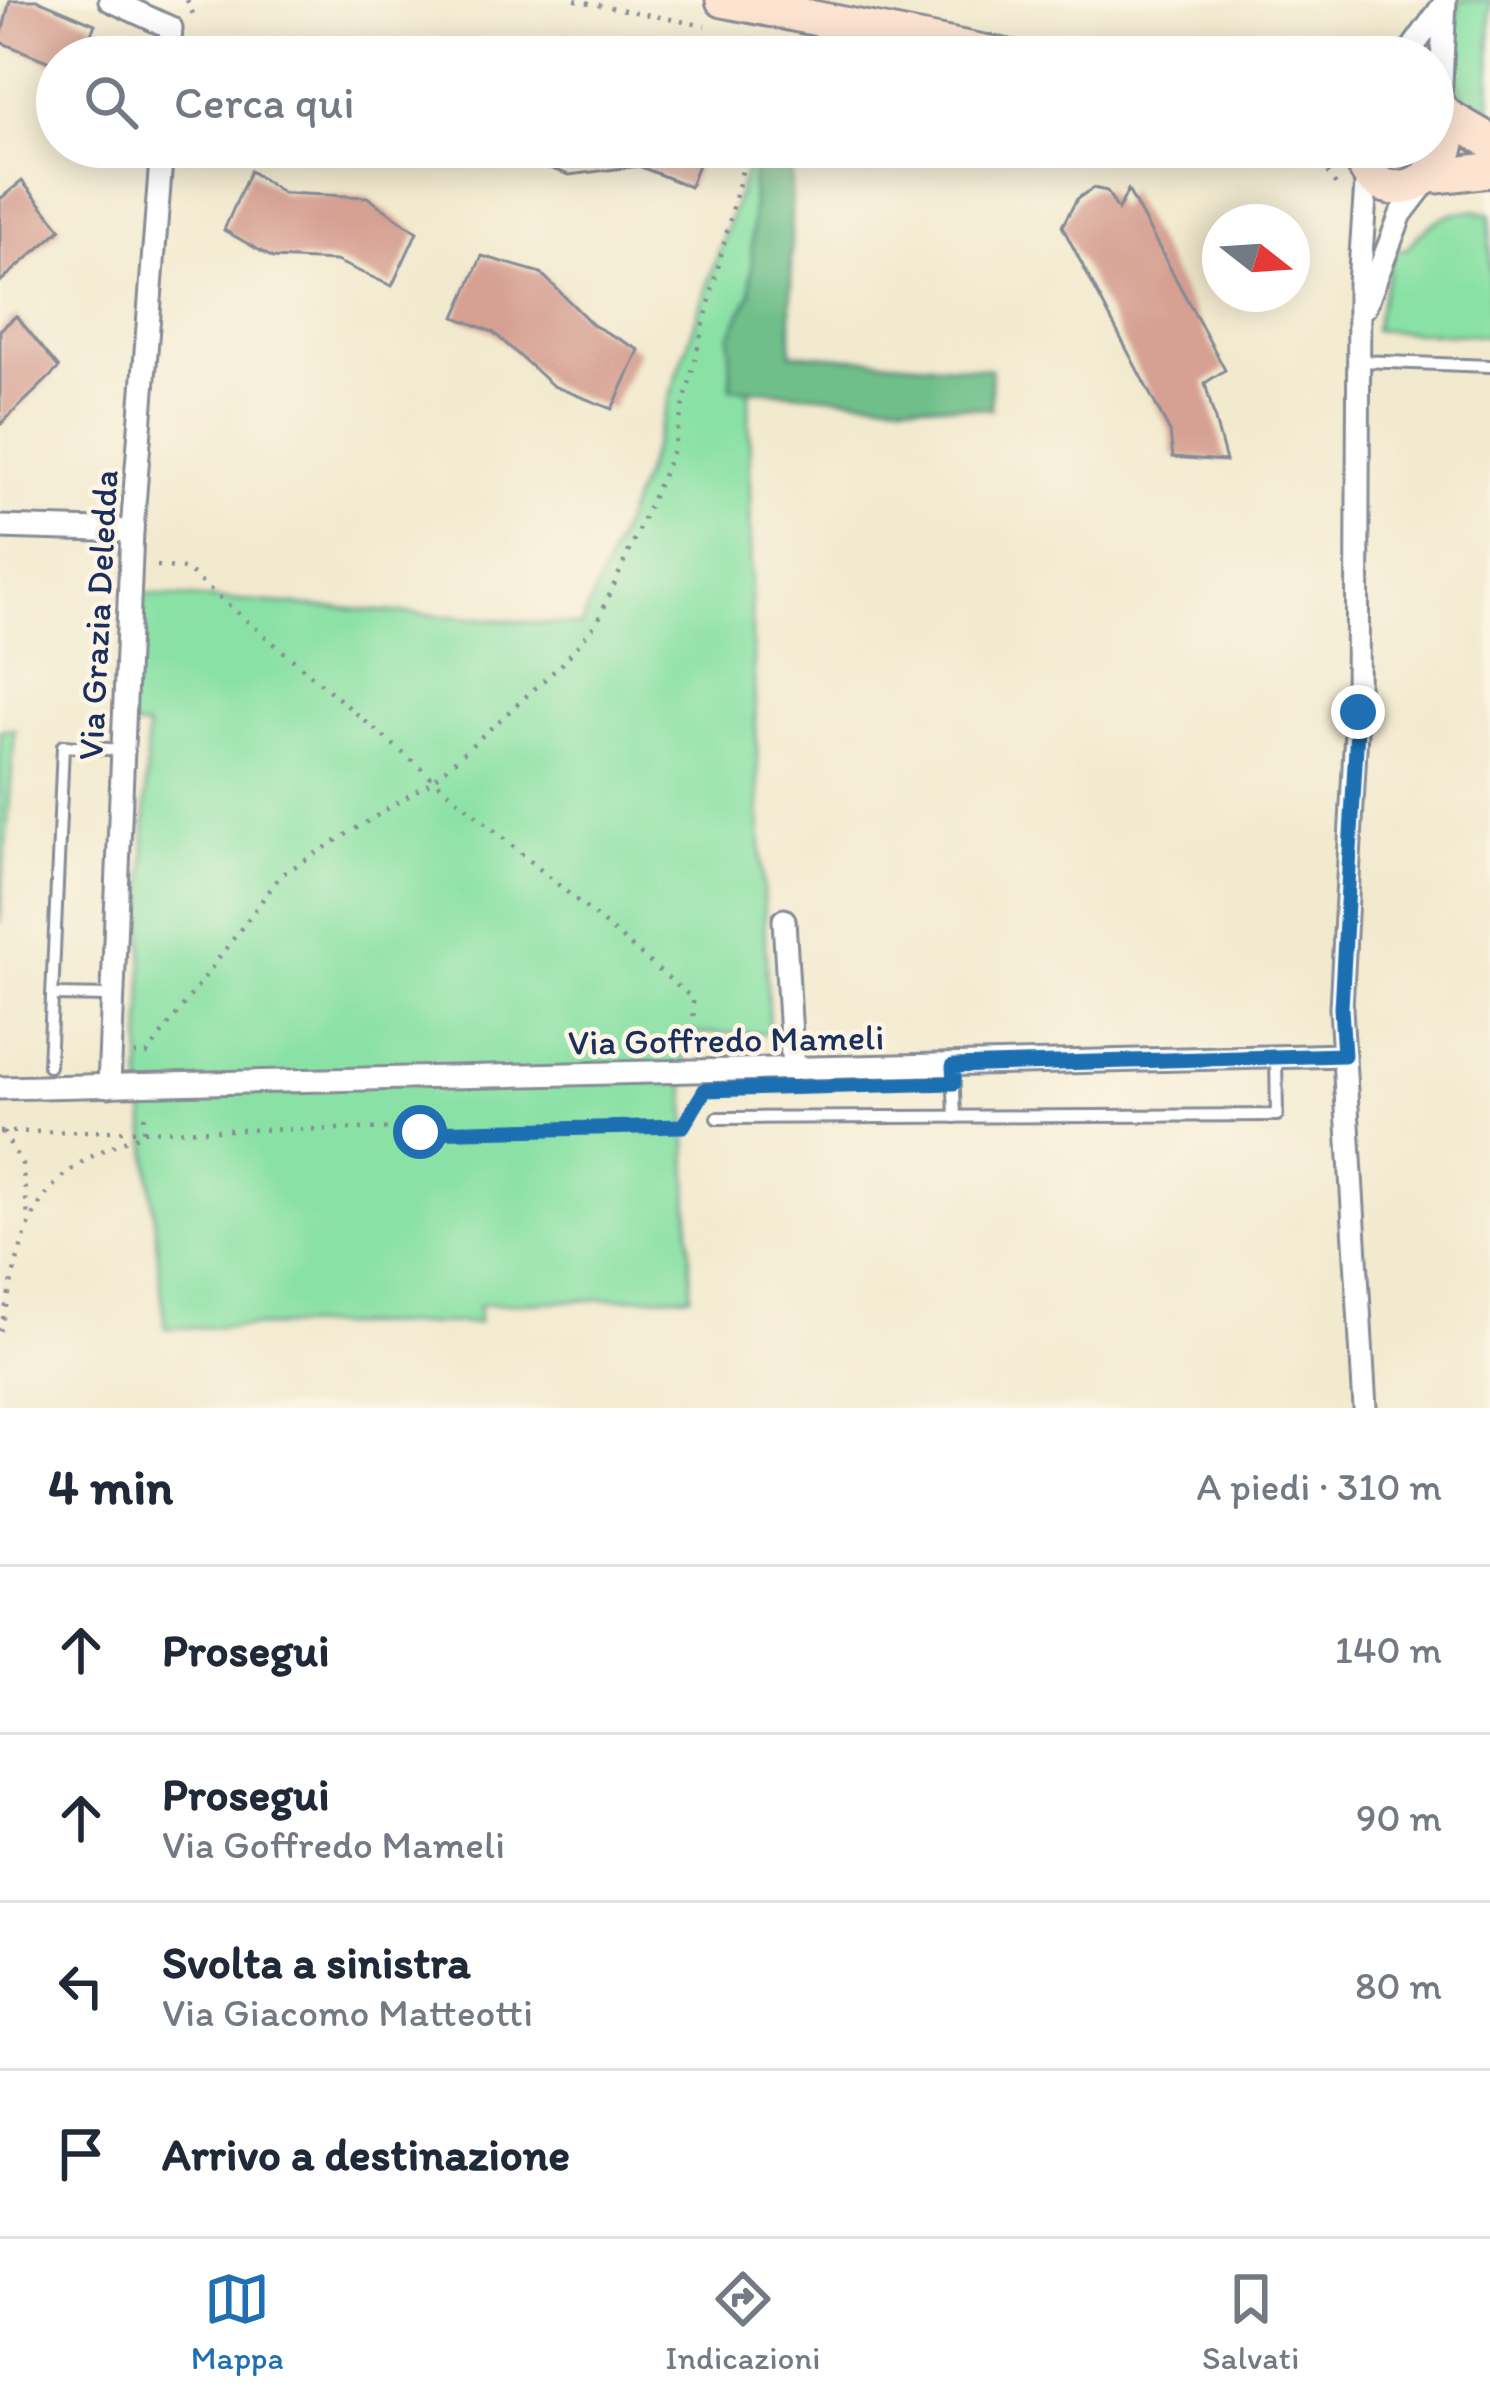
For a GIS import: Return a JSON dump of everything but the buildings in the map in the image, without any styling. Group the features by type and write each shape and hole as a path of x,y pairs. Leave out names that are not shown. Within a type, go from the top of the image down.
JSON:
{"street":[{"path":"110,0 171,28 170,36"},
{"path":"723,0 904,36"},
{"path":"1421,36 1444,2"},
{"path":"1443,36 1444,2"},
{"path":"1454,116 1490,141"},
{"name":"Via Grazia Deledda","path":"109,1086 132,531 160,168"},
{"path":"1356,168 1363,313 1358,712 1341,1008 1365,1408"},
{"path":"1370,168 1393,187 1490,170"},
{"path":"1363,313 1401,214 1440,168"},
{"path":"0,526 132,531"},
{"path":"784,920 793,1070"},
{"name":"Via Goffredo Mameli","path":"0,1088 699,1082 793,1070 1344,1055"}],"lane":[{"path":"1361,361 1490,366"},
{"path":"50,1066 63,746 122,750"},
{"path":"52,995 112,996"},
{"path":"717,1118 1277,1114 1276,1058"},
{"path":"953,1066 955,1117"}],"path":[{"path":"143,1134 147,1054 281,875 431,782 562,663 598,621 671,456 743,168"},
{"path":"2,1132 683,1126 699,1082 693,999 431,782 186,569 133,564"},
{"path":"110,1053 147,1054"},
{"path":"0,1331 27,1222 22,1164 2,1132"},
{"path":"27,1222 66,1172 143,1134"}],"green space":[{"path":"1460,0 1490,0 1490,128 1457,85 1454,37"},
{"path":"747,168 754,168 751,293 730,336 731,387 749,389 751,611 769,1033 684,1034 691,1295 479,1305 478,1323 165,1328 141,1080 147,728 122,726 132,593 581,626 645,471"},
{"path":"754,168 791,168 791,353 991,369 991,409 731,388 730,336 751,293"},
{"path":"1472,210 1490,214 1490,336 1374,330 1394,251 1407,249 1435,222"},
{"path":"0,730 15,730 0,924"}],"route":[{"path":"420,1132 683,1126 705,1090 954,1083 953,1066 1344,1055 1341,1008 1358,712"}]}
